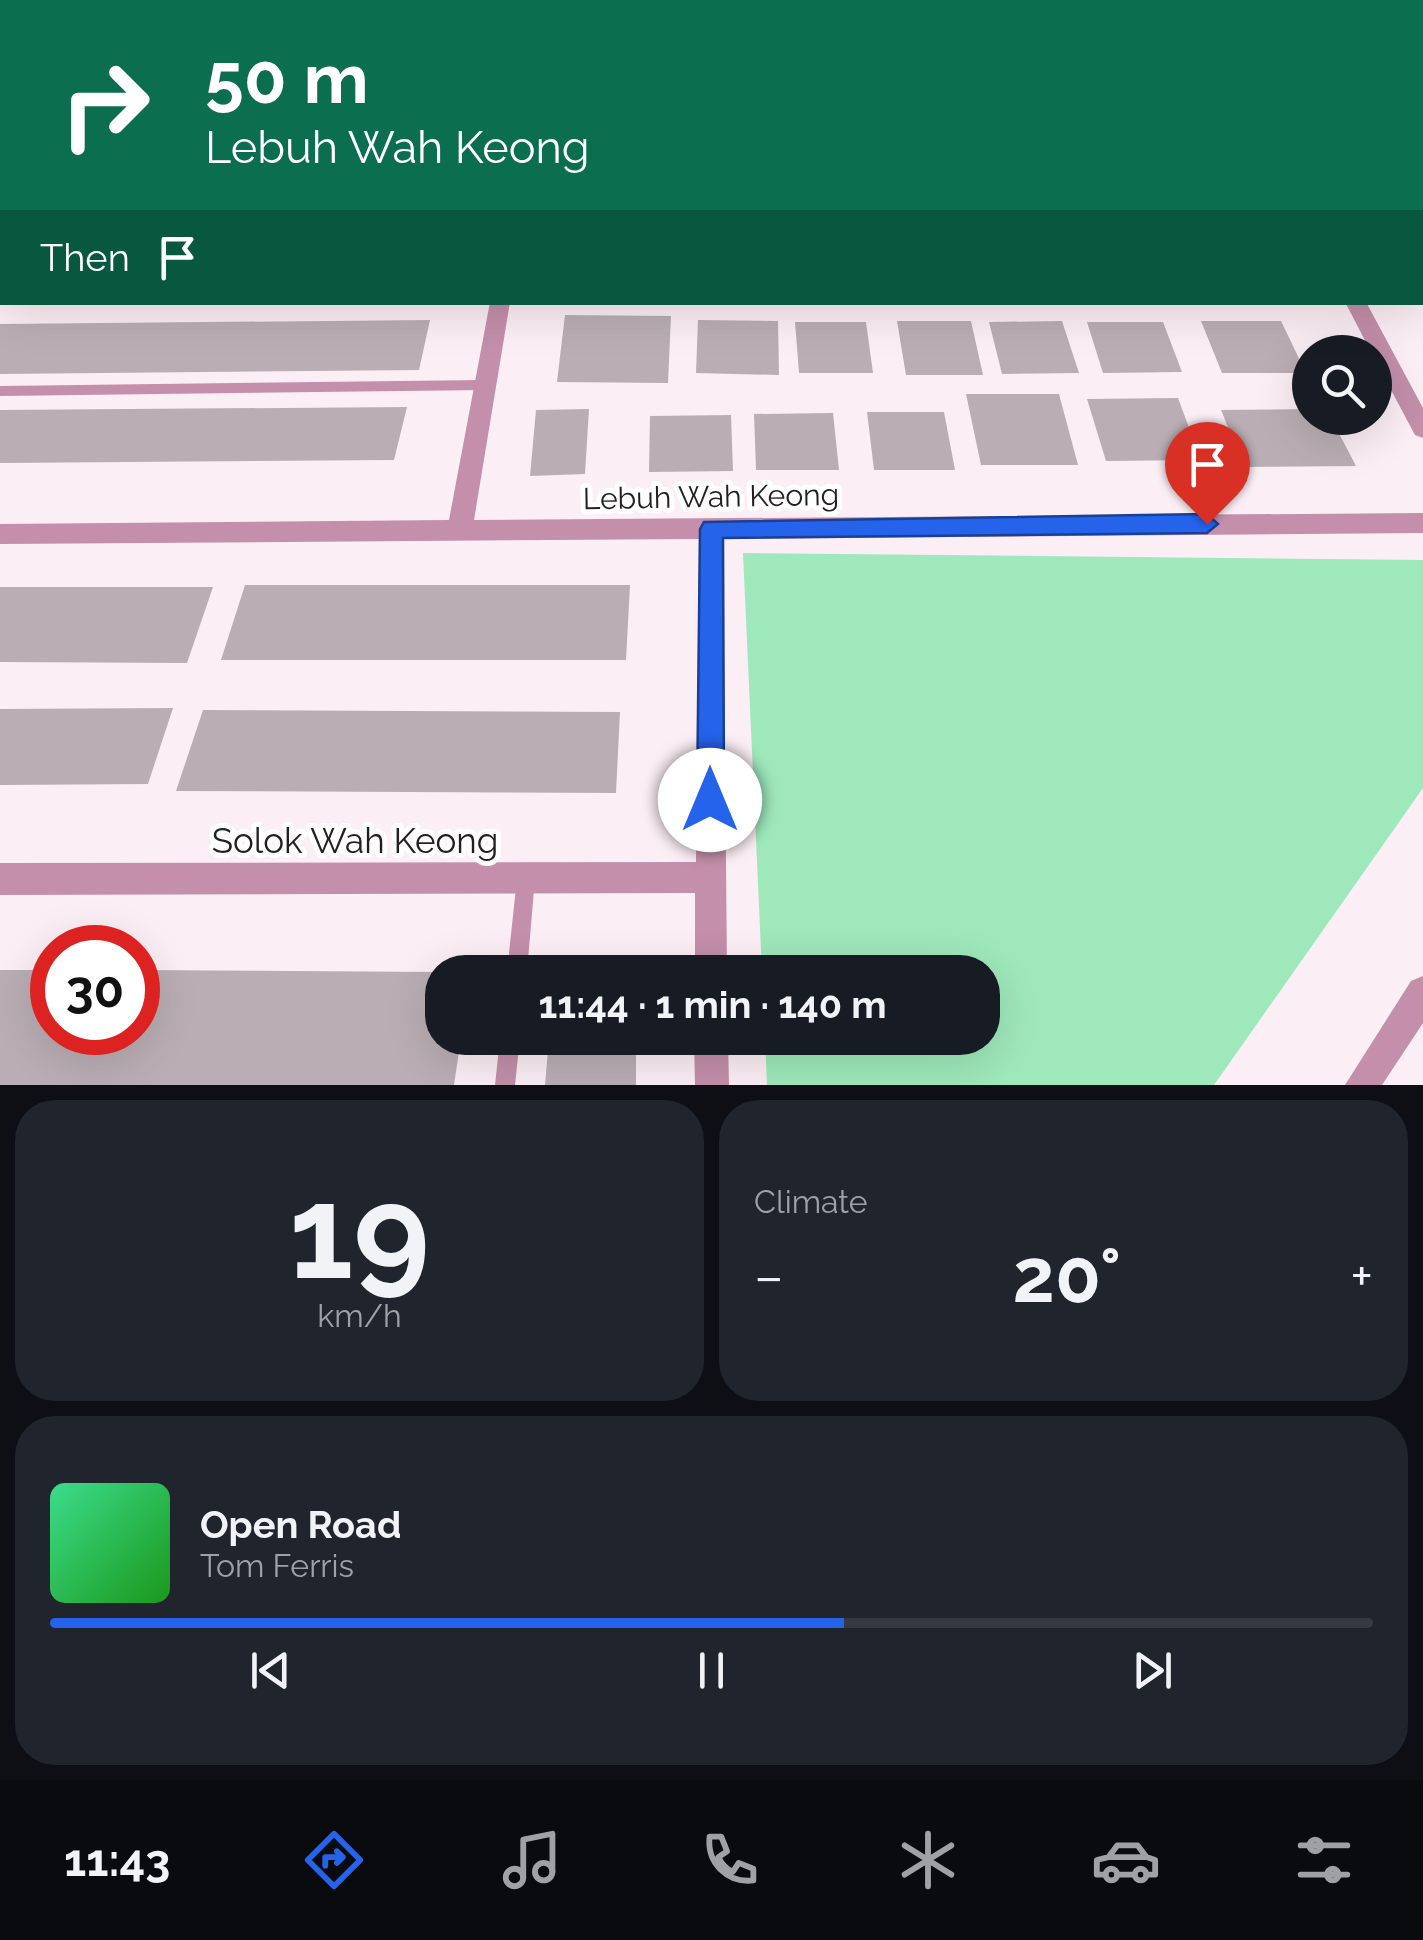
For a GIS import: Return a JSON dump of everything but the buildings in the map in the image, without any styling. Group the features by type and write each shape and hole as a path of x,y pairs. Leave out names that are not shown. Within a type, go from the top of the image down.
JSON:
{"street":[{"path":"459,533 499,305"},
{"path":"1357,305 1423,429"},
{"name":"Lebuh Wah Keong","path":"0,534 1423,523"},
{"path":"711,955 712,529"},
{"name":"Solok Wah Keong","path":"0,879 710,877"},
{"path":"1362,1085 1423,993"},
{"path":"711,1055 712,1085"}],"lane":[{"path":"0,391 485,385"},
{"path":"518,955 526,878"},
{"path":"505,1085 508,1055"}],"green space":[{"path":"743,553 1423,560 1423,788 1214,1085 767,1085 766,1055 1000,1055 1000,955 761,955"}],"route":[{"path":"710,800 712,529 1207,524"}]}
